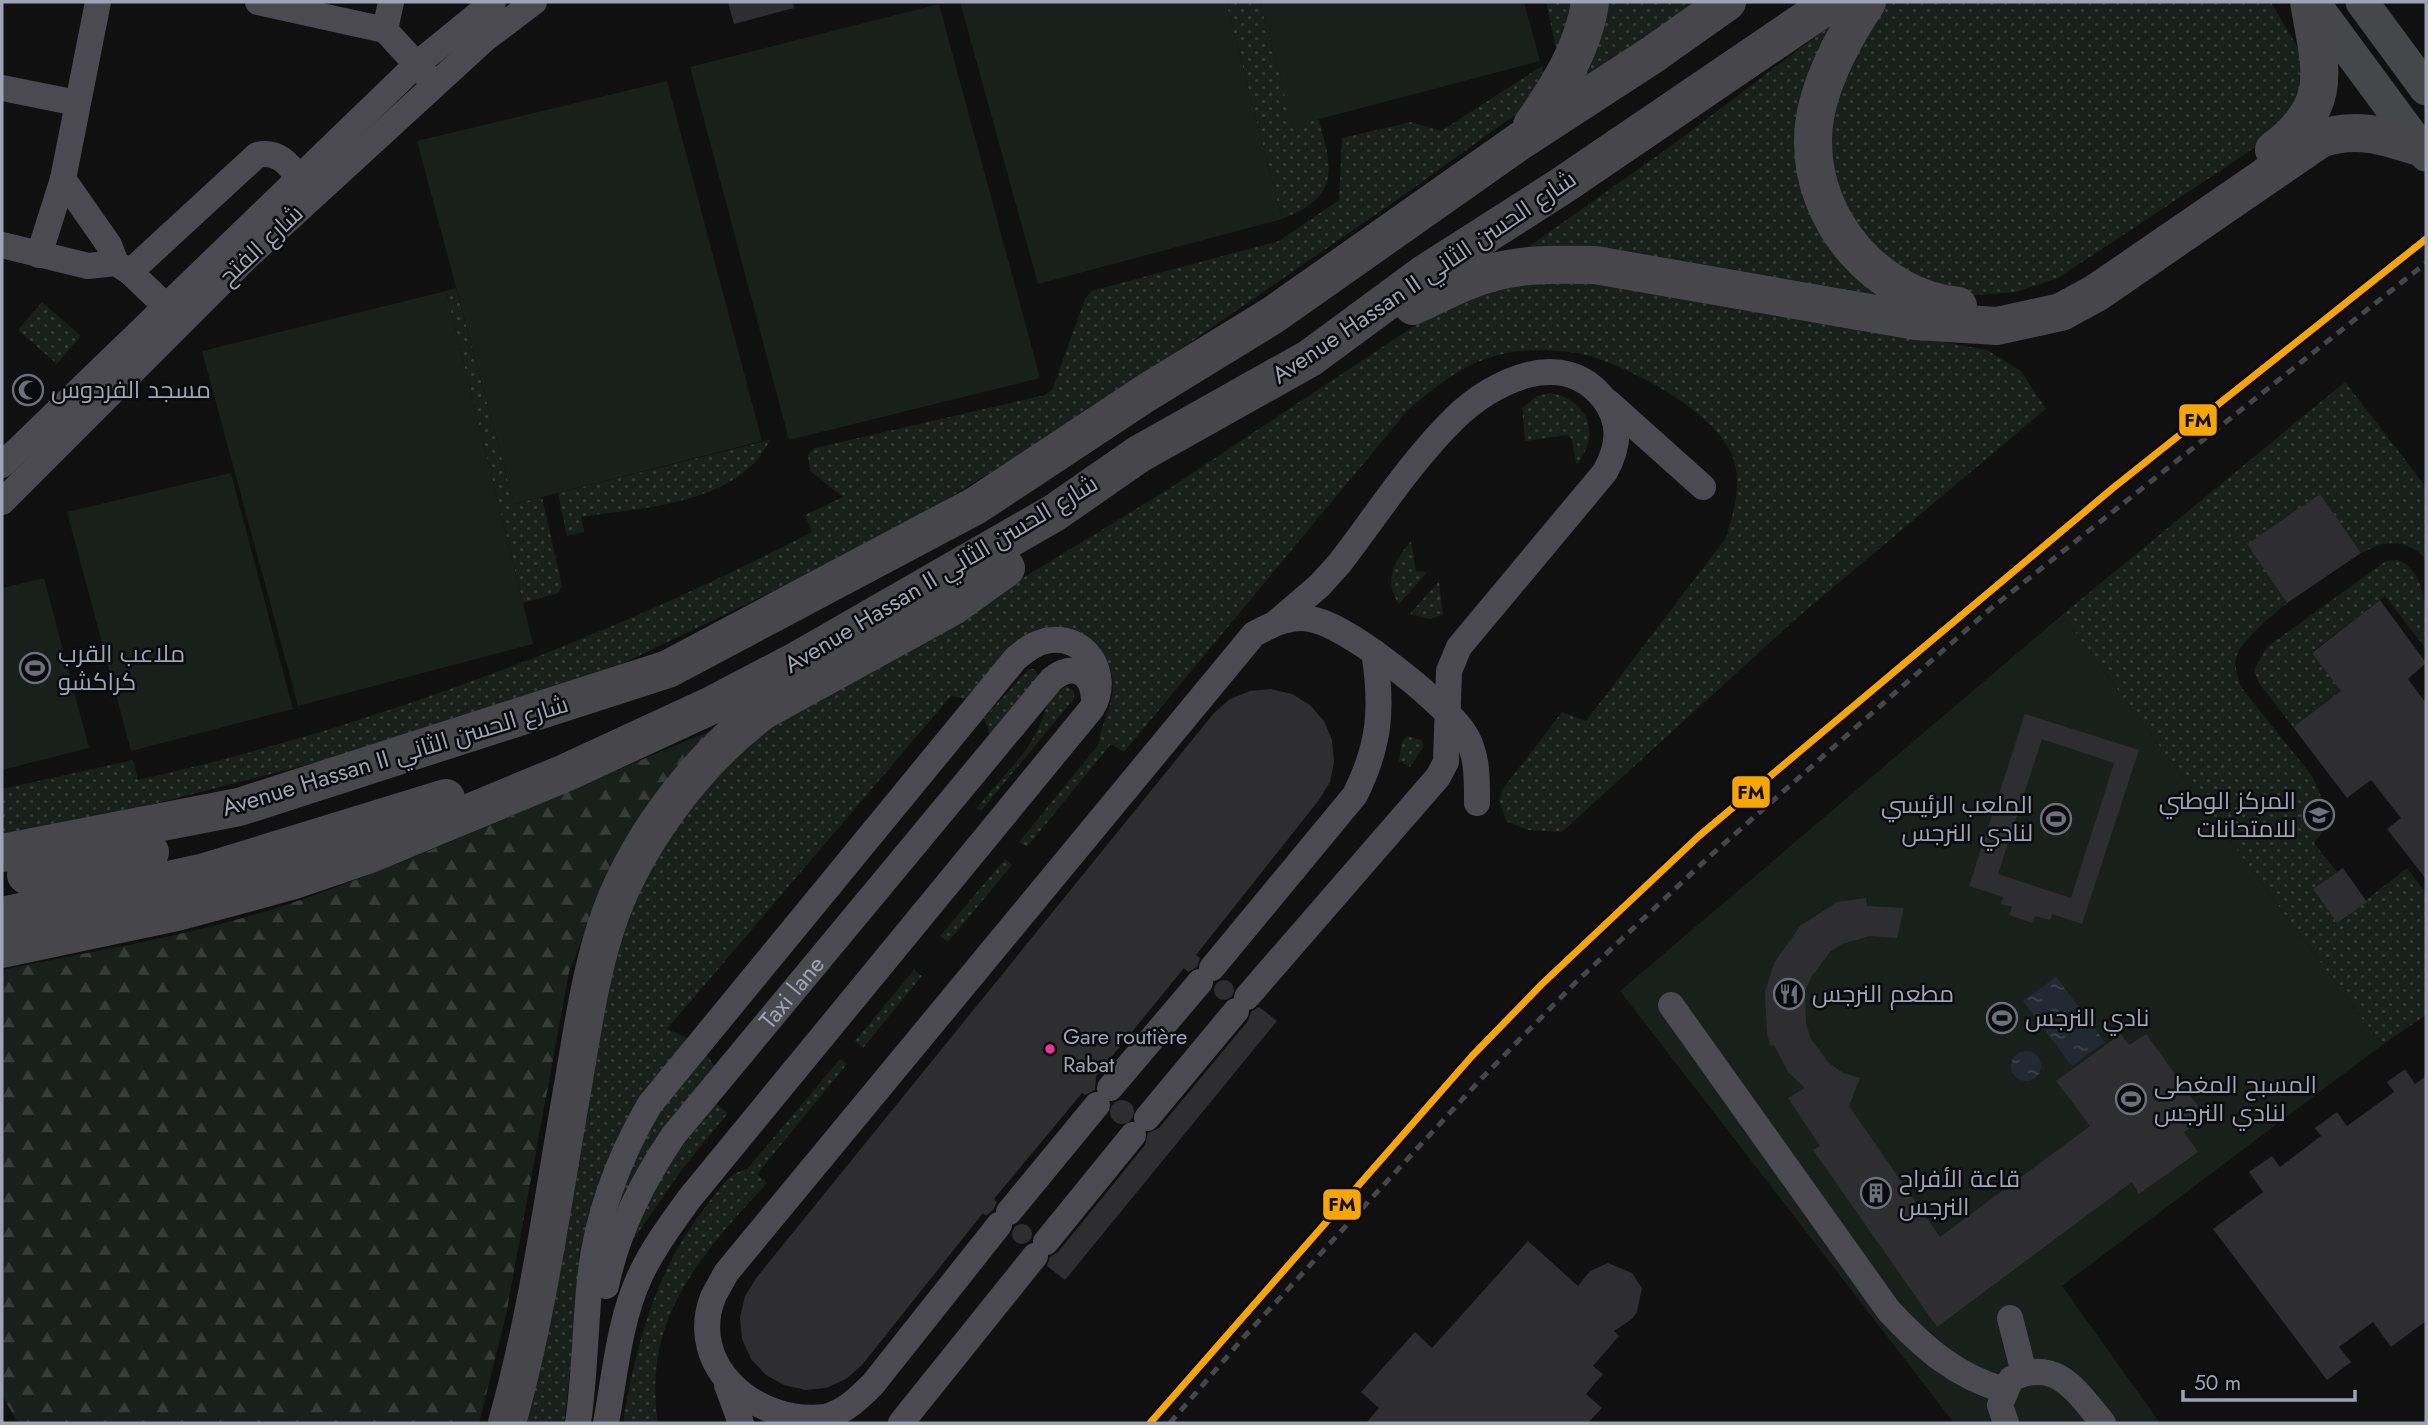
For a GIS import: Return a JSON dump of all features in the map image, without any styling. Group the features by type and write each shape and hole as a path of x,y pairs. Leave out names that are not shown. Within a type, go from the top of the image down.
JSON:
{"highway":[{"path":"1520,141 1569,66 1590,2"},
{"name":"Avenue Hassan II شارع الحسن الثاني","path":"2,852 239,807 668,669 975,506 1146,393 1273,316 1520,141 1727,2"},
{"name":"Avenue Hassan II شارع الحسن الثاني","path":"2,949 177,912 291,881 444,825 710,706 962,568 1054,513 1139,454 1310,358 1424,274 1552,193 1832,2"},
{"path":"1867,2 1835,61 1817,112 1812,139 1815,169 1823,200 1849,245 1888,281 1913,295 1974,308 2007,307 2040,298 2068,284 2107,262 2291,137 2307,120 2319,87 2320,67 2311,2"},
{"path":"1355,327 1416,305 1469,280 1509,268 1542,264 1595,265 1916,321 1997,326 2036,320 2062,312 2096,293 2320,139 2351,131 2376,133 2423,151"},
{"path":"507,1423 528,1337 585,1012 606,928 625,883 680,794 718,747 764,710 953,606 1152,464 1205,417"},
{"path":"2,879 169,849 313,810 578,716 668,669"},
{"path":"2,916 205,872 314,841 710,706"}],"main road":[{"path":"2311,2 2423,151"},
{"path":"2362,2 2426,89"}],"street":[{"path":"39,255 63,179 96,9 118,2"},
{"path":"258,2 385,30 435,84"},
{"path":"385,30 391,2"},
{"name":"شارع الفتح","path":"2,502 299,178 417,64 493,2"},
{"name":"شارع الفتح","path":"2,465 485,39 534,2"},
{"path":"2,88 77,103"},
{"path":"2,244 88,266 123,268 257,155 267,152 277,156 299,178"},
{"path":"63,179 123,268 173,314"},
{"path":"741,1423 712,1355 708,1327 713,1298 726,1273 1254,634 1278,621 1319,586 1456,417 1497,387 1519,377 1550,371 1570,374 1588,383 1703,487"},
{"path":"901,1423 1241,1004 1438,777 1446,762 1449,671 1459,647 1605,472 1615,454 1618,436 1615,417 1604,398"},
{"path":"1278,621 1306,618 1331,624 1374,652 1448,714 1464,732 1472,748 1477,775 1477,803"},
{"path":"580,1415 590,1278 599,1229 634,1132 657,1096 1016,658 1044,641 1074,643 1096,664 1100,679 1094,703 689,1199 659,1240 639,1278 629,1311 606,1423"},
{"path":"725,1381 745,1401 770,1415 798,1420 827,1416 852,1404 873,1384 1103,1097 1355,795 1367,771 1379,723 1381,693 1374,652"},
{"name":"Taxi lane","path":"580,1415 613,1253 642,1186 673,1136 1052,679 1070,669 1085,674 1093,688 1094,703"},
{"path":"1671,1005 1889,1311 1928,1351 1960,1375 2004,1390"},
{"path":"2010,1318 2024,1373"},
{"path":"2006,1423 2000,1405 2004,1390 2011,1379 2024,1373 2054,1373 2065,1380 2103,1423"}],"green space":[{"path":"960,2 1226,2 1282,219 1038,284"},
{"path":"1226,2 1260,2 1293,125 1318,118 1323,136 1329,166 1328,179 1323,190 1315,201 1282,219"},
{"path":"1260,2 1524,2 1540,61 1293,126"},
{"path":"1546,2 1577,2 1557,53"},
{"path":"1605,2 1704,2 1575,89"},
{"path":"1884,2 2271,2 2306,62 2298,105 2268,138 2058,278 2016,292 1967,296 1912,280 1849,224 1828,160 1837,81"},
{"path":"939,4 1040,378 789,440 690,67"},
{"path":"1831,25 1806,110 1878,299 1514,257 1671,146"},
{"path":"1542,66 1544,73 1519,112 1394,202 1080,418 880,540 607,671 361,751 142,807 2,834 2,789 133,760 138,780 311,735 397,707 567,645 732,572 812,532 805,515 843,497 810,471 808,455 815,448 1045,395 1052,390 1085,299 1091,291 1279,241 1339,200 1342,138 1411,122 1441,131"},
{"path":"667,81 762,441 514,504 417,141"},
{"path":"1567,274 1987,350 2021,371 2046,409 1799,616 1562,832 1528,830 1506,821 1499,800 1502,790 1562,712 1586,721 1726,538 1737,486 1732,455 1708,422 1647,380 1586,355 1539,350 1496,355 1455,374 1407,411 1124,752 1111,744 1027,847 1019,842 1099,744 1112,695 1112,674 1108,664 1097,647 1078,633 967,699 951,696 667,1029 688,1038 643,1092 576,1323 564,1423 520,1423 589,1067 626,913 687,806 757,732 974,608 1167,490 1411,328 1474,290"},
{"path":"456,288 514,504 542,497 562,586 558,593 523,603 446,291"},
{"path":"446,291 533,644 298,706 202,351"},
{"path":"42,302 81,336 57,364 18,330"},
{"name":"المركز الوطني للامتحانات","path":"2345,382 2426,487 2426,560 2408,546 2396,543 2369,549 2327,574 2260,626 2237,655 2236,667 2241,687 2312,776 2320,793 2325,819 2320,835 2314,843 2337,872 2313,889 2337,923 2407,868 2426,893 2426,1015 2382,1045 2062,615"},
{"path":"1550,393 1574,403 1587,420 1588,442 1576,465 1572,439 1567,435 1525,441 1522,408 1537,396"},
{"path":"770,440 755,462 736,478 712,490 659,505 581,517 584,532 567,536 558,493"},
{"path":"231,473 293,709 131,751 67,512"},
{"path":"1411,541 1416,571 1427,572 1399,604 1391,579 1396,563"},
{"path":"2397,560 2415,573 2420,583 2425,609 2426,649 2385,596 2312,652 2341,691 2293,727 2259,683 2254,670 2267,647 2386,561"},
{"name":"ملاعب القرب كراكشو","path":"44,578 89,748 2,770 2,588"},
{"path":"1439,581 1443,615 1429,619 1410,614"},
{"name":"نادي النرجس","path":"2062,615 2382,1045 2062,1286 2160,1423 1954,1423 1620,991"},
{"path":"1029,669 1034,669 1039,676 993,743 984,718"},
{"path":"1067,686 1075,692 1073,700 981,811 977,808 1029,745 1050,701"},
{"path":"713,730 600,894 569,972 506,1315 479,1423 18,1423 2,1395 2,970 194,931 306,898 460,838"},
{"path":"1407,736 1421,740 1424,746 1410,767 1399,761 1402,742"},
{"path":"1005,859 1012,865 948,942 940,936"},
{"path":"914,970 922,976 863,1048 855,1041"},
{"path":"705,1052 718,1072 604,1247 619,1198 650,1123"},
{"path":"840,1059 847,1064 757,1174 767,1183 720,1236 682,1291 668,1320 659,1351 655,1385 658,1423 623,1423 634,1365 650,1309 673,1256 722,1185 734,1174 748,1168"},
{"path":"716,1104 728,1113 683,1168 633,1240 637,1223 654,1187 679,1150"}],"water":[{"path":"2056,977 2105,1042 2072,1066 2023,1001"},
{"path":"2026,1051 2037,1055 2041,1066 2037,1077 2026,1081 2015,1077 2011,1066 2015,1055"}],"building":[{"path":"728,2 793,2 794,8 734,24"},
{"path":"2320,494 2361,553 2287,603 2247,544"},
{"path":"2380,600 2426,663 2408,679 2426,703 2426,879 2387,829 2401,818 2371,780 2347,798 2293,727 2341,691 2312,653"},
{"name":"Gare routière Rabat","path":"1271,689 1292,694 1310,705 1324,721 1332,740 1334,762 1330,782 1319,800 1196,955 1200,958 1197,967 1188,972 1184,968 1096,1076 1095,1090 1085,1095 1082,1093 994,1199 997,1202 993,1210 986,1216 983,1213 862,1365 846,1379 826,1388 805,1390 784,1385 766,1375 751,1359 742,1339 740,1317 745,1296 757,1277 1214,713 1230,699 1250,691"},
{"path":"2025,714 2139,750 2082,924 2052,914 2050,920 2035,916 2033,923 2009,915 2012,907 2001,904 2003,897 1969,886","holes":["2042,739 2114,763 2071,898 1998,874"]},
{"path":"2343,868 2367,902 2337,923 2313,889"},
{"path":"1866,898 1867,906 1904,908 1897,938 1870,936 1842,944 1830,952 1812,976 1805,991 1806,1024 1811,1039 1828,1062 1843,1073 1860,1078 1849,1106 1940,1237 2090,1126 2056,1081 2121,1034 2129,1045 2146,1034 2206,1117 2184,1132 2198,1152 2139,1194 2132,1182 1937,1327 1813,1150 1820,1146 1788,1098 1805,1088 1788,1072 1774,1045 1770,1046 1767,1033 1765,992 1774,963 1800,926 1837,902"},
{"path":"1224,980 1231,983 1234,990 1231,997 1224,1000 1217,997 1214,990 1217,983"},
{"path":"1259,1007 1277,1021 1065,1280 1047,1266 1050,1257 1058,1252 1145,1145 1148,1133 1159,1128 1248,1021 1251,1012"},
{"path":"2405,1069 2415,1084 2426,1076 2426,1321 2391,1347 2373,1322 2339,1347 2351,1362 2327,1380 2213,1229 2263,1192 2249,1172 2272,1156 2280,1167 2321,1136 2315,1128 2337,1112 2347,1126 2394,1092 2387,1082"},
{"path":"1122,1100 1130,1104 1134,1112 1130,1120 1122,1124 1114,1120 1110,1112 1114,1104"},
{"path":"1022,1224 1029,1227 1032,1234 1029,1241 1022,1244 1015,1241 1012,1234 1015,1227"},
{"path":"1528,1241 1578,1286 1590,1271 1608,1263 1632,1273 1642,1288 1637,1312 1632,1319 1614,1331 1619,1336 1593,1366 1603,1374 1586,1394 1602,1408 1588,1423 1366,1423 1379,1408 1361,1392 1415,1332 1432,1348"}],"railway":[{"path":"1170,1423 1244,1337 1481,1079 1575,983 1710,856 1989,610 2426,263"}],"transit line":[{"name":"FM","path":"1150,1423 1472,1056 1542,984 1699,836 2113,488 2426,239"}],"place":[{"name":"مسجد الفردوس","path":"28,390"},
{"name":"ملاعب القرب كراكشو","path":"35,668"},
{"name":"المركز الوطني للامتحانات","path":"2319,815"},
{"name":"الملعب الرئيسي لنادي النرجس","path":"2056,819"},
{"name":"مطعم النرجس","path":"1789,994"},
{"name":"نادي النرجس","path":"2002,1018"},
{"name":"Gare routière Rabat","path":"1050,1049"},
{"name":"المسبح المغطى لنادي النرجس","path":"2131,1099"},
{"name":"قاعة الأفراح النرجس","path":"1876,1193"}]}
